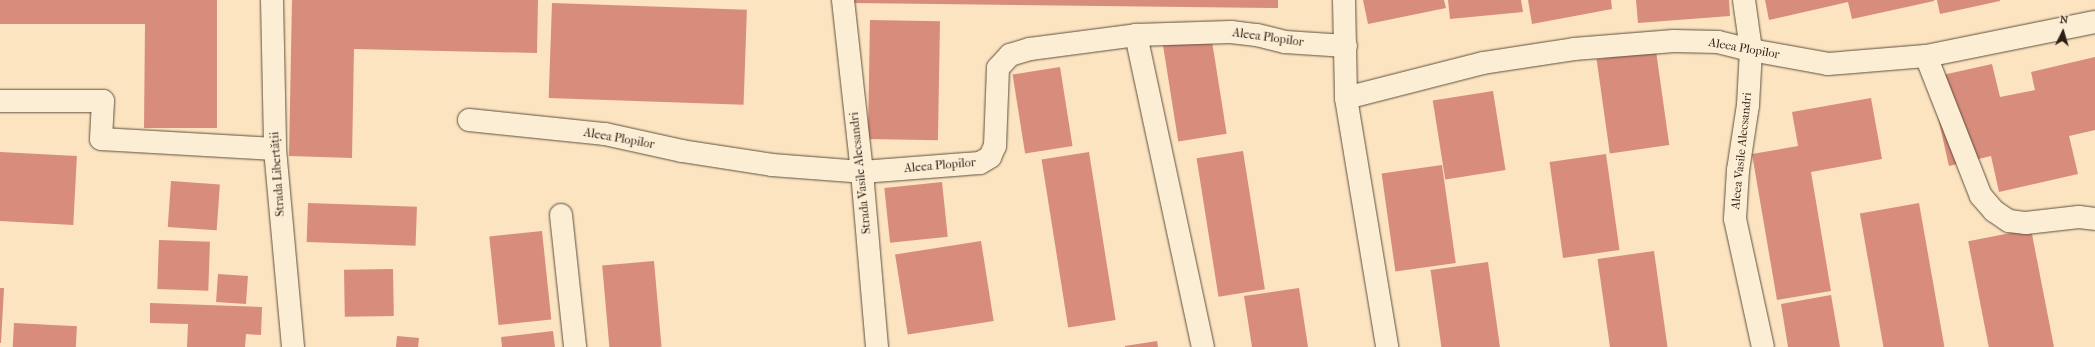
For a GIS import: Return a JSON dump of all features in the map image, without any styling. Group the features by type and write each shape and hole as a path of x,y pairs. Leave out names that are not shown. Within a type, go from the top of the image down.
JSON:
{"street":[{"name":"Strada Libertății","path":"272,0 275,149 293,347"},
{"name":"Strada Vasile Alecsandri","path":"843,0 862,172 877,347"},
{"path":"1344,0 1346,98 1387,347"},
{"name":"Aleea Vasile Alecsandri","path":"1744,0 1751,50 1748,105 1738,170 1735,219 1763,347"},
{"name":"Aleea Plopilor","path":"1346,98 1483,63 1574,49 1674,41 1718,42 1751,50 1828,64 1926,56 2095,22"},
{"name":"Aleea Plopilor","path":"469,120 605,134 682,151 772,165 862,172 980,163 990,157 995,146 998,68 1010,55 1030,49 1136,35 1231,32 1257,35 1285,42 1346,46"},
{"path":"1136,35 1202,347"},
{"path":"1926,56 1981,196 1994,211 2009,221 2021,222 2079,217 2095,219"},
{"path":"0,100 103,101 101,139 275,149"},
{"path":"561,215 575,347"}],"building":[{"path":"0,0 217,0 217,128 144,128 145,24 0,24"},
{"path":"292,0 538,0 537,53 354,49 352,158 289,156"},
{"path":"853,0 1278,0 1278,8 853,3"},
{"path":"1363,0 1444,0 1446,8 1368,24"},
{"path":"1448,0 1521,0 1523,12 1450,19"},
{"path":"1528,0 1611,0 1612,9 1532,24"},
{"path":"1636,0 1729,0 1730,16 1638,23"},
{"path":"1765,0 1934,1 1852,19 1848,2 1769,20"},
{"path":"1937,0 2000,0 2000,1 1940,14"},
{"path":"552,3 747,10 744,105 549,98"},
{"path":"870,20 940,21 938,140 868,139"},
{"path":"1211,35 1227,134 1178,141 1163,43"},
{"path":"1656,51 1669,145 1610,153 1597,59"},
{"path":"2095,57 2095,130 2069,136 2078,174 1999,192 1991,156 1949,166 1929,78 1992,64 2000,97 2035,90 2031,72"},
{"path":"1060,67 1073,146 1025,154 1013,75"},
{"path":"1493,91 1506,170 1445,180 1433,101"},
{"path":"1871,98 1882,159 1811,172 1831,291 1777,300 1752,154 1798,146 1792,112"},
{"path":"1243,151 1265,289 1218,297 1197,158"},
{"path":"0,152 77,156 73,225 0,221"},
{"path":"1089,152 1116,320 1068,327 1042,160"},
{"path":"1606,154 1619,250 1563,258 1550,162"},
{"path":"1442,165 1456,263 1395,272 1382,173"},
{"path":"171,181 220,184 217,230 168,227"},
{"path":"942,182 948,237 890,243 884,188"},
{"path":"308,203 417,207 416,246 307,242"},
{"path":"1919,203 1944,347 1883,347 1860,213"},
{"path":"2031,229 2054,347 1989,347 1968,241"},
{"path":"542,231 551,320 499,325 489,237"},
{"path":"159,240 210,242 208,291 157,289"},
{"path":"981,241 994,321 908,335 895,255"},
{"path":"1654,251 1667,347 1610,347 1598,259"},
{"path":"654,261 661,347 609,347 602,266"},
{"path":"1488,262 1500,347 1441,347 1431,270"},
{"path":"393,269 394,316 345,317 344,270"},
{"path":"218,274 248,276 246,304 216,302"},
{"path":"0,288 4,288 1,343 0,343"},
{"path":"1299,288 1308,347 1252,347 1244,296"},
{"path":"1831,295 1840,347 1788,347 1781,304"},
{"path":"150,303 262,307 261,335 246,334 245,347 187,347 188,324 150,323"},
{"path":"14,323 77,326 76,347 13,347"},
{"path":"553,331 555,347 502,347 501,337"},
{"path":"397,336 419,338 418,347 396,347"},
{"path":"1157,341 1158,347 1125,347 1125,346"}]}
